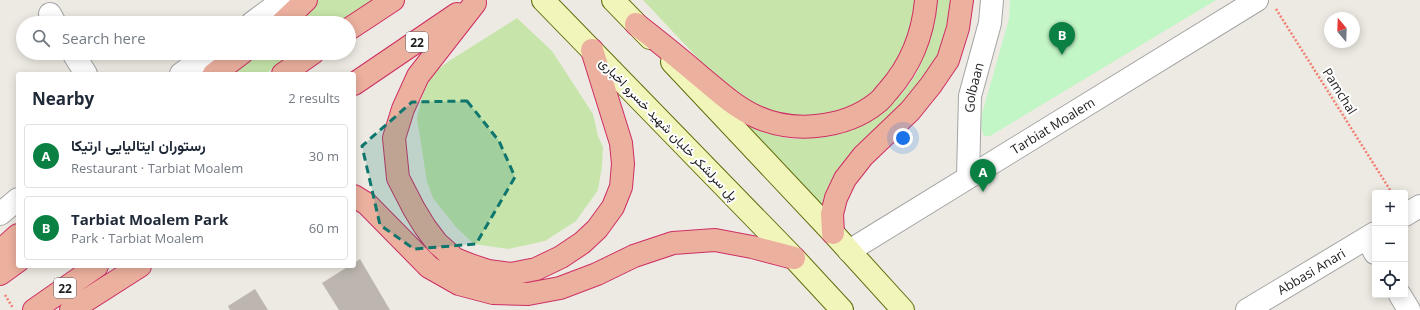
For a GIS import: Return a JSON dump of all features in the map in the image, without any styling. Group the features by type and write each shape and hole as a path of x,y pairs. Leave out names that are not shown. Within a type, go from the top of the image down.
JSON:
{"highway":[{"path":"289,16 306,0"},
{"path":"356,24 393,0"},
{"path":"636,24 730,101 757,117 782,125 805,127 829,124 854,117 878,102 909,64 920,34 926,0"},
{"path":"833,233 832,214 836,198 845,179 863,156 910,111 931,85 948,60 958,28 962,0"},
{"path":"477,1 418,76 403,109 394,138 398,178 406,196 421,221 437,243 455,259 488,271 511,274 536,269 561,257 582,244 597,228 613,207 621,187 621,143 592,50"},
{"name":"22","path":"356,83 477,1"},
{"path":"217,72 233,60"},
{"path":"286,72 303,60"},
{"path":"356,197 367,204 429,267 459,284 493,292 528,294 560,288 597,274 634,256 673,243 715,240 752,247 794,258"},
{"path":"0,251 16,237"},
{"path":"2,283 16,264"},
{"name":"22","path":"34,310 94,268"},
{"path":"71,310 137,268"}],"main road":[{"path":"613,0 833,233 902,310"},
{"name":"پل سرلشکر خلبان شهید خسرو اخباری","path":"549,6 794,258 842,310"}],"street":[{"path":"261,16 283,0"},
{"name":"Golbaan","path":"968,177 970,96 990,23 992,0"},
{"name":"Tarbiat Moalem","path":"849,251 968,177 1266,3"},
{"path":"77,60 85,72"},
{"path":"185,72 201,60"},
{"path":"0,214 16,201"},
{"path":"1408,213 1420,206"},
{"name":"Abbasi Anari","path":"1247,310 1372,241"},
{"path":"1402,298 1409,310"}],"path":[{"name":"Pamchal","path":"1266,3 1390,190"},
{"path":"2,283 15,310"}],"highlighted area":[{"path":"467,101 499,141 515,177 476,244 414,249 380,225 362,146 412,102"}],"green space":[{"path":"313,0 373,0 349,16 298,16"},
{"path":"643,0 915,0 908,41 902,55 873,94 860,105 807,119 779,116 758,108 724,86"},
{"path":"935,0 954,0 943,52 825,210 748,126 790,139 819,138 851,130 874,117 896,99 913,79 919,68 931,26"},
{"path":"1010,0 1216,0 990,136 984,136 981,127 982,114 1009,19"},
{"path":"517,18 552,51 593,114 598,136 603,147 602,166 598,190 576,221 545,241 508,249 474,244 456,227 433,198 427,182 417,118 422,97 432,74 449,61"},
{"path":"243,60 285,60 268,72 226,72"}],"building":[{"path":"360,259 390,310 339,310 322,283 346,268 356,268 356,262"},
{"path":"255,289 268,310 230,310 228,306"}],"place":[{"name":"Tarbiat Moalem Park","path":"1062,55"},
{"name":"رستوران ایتالیایی ارتیکا","path":"983,192"}]}
